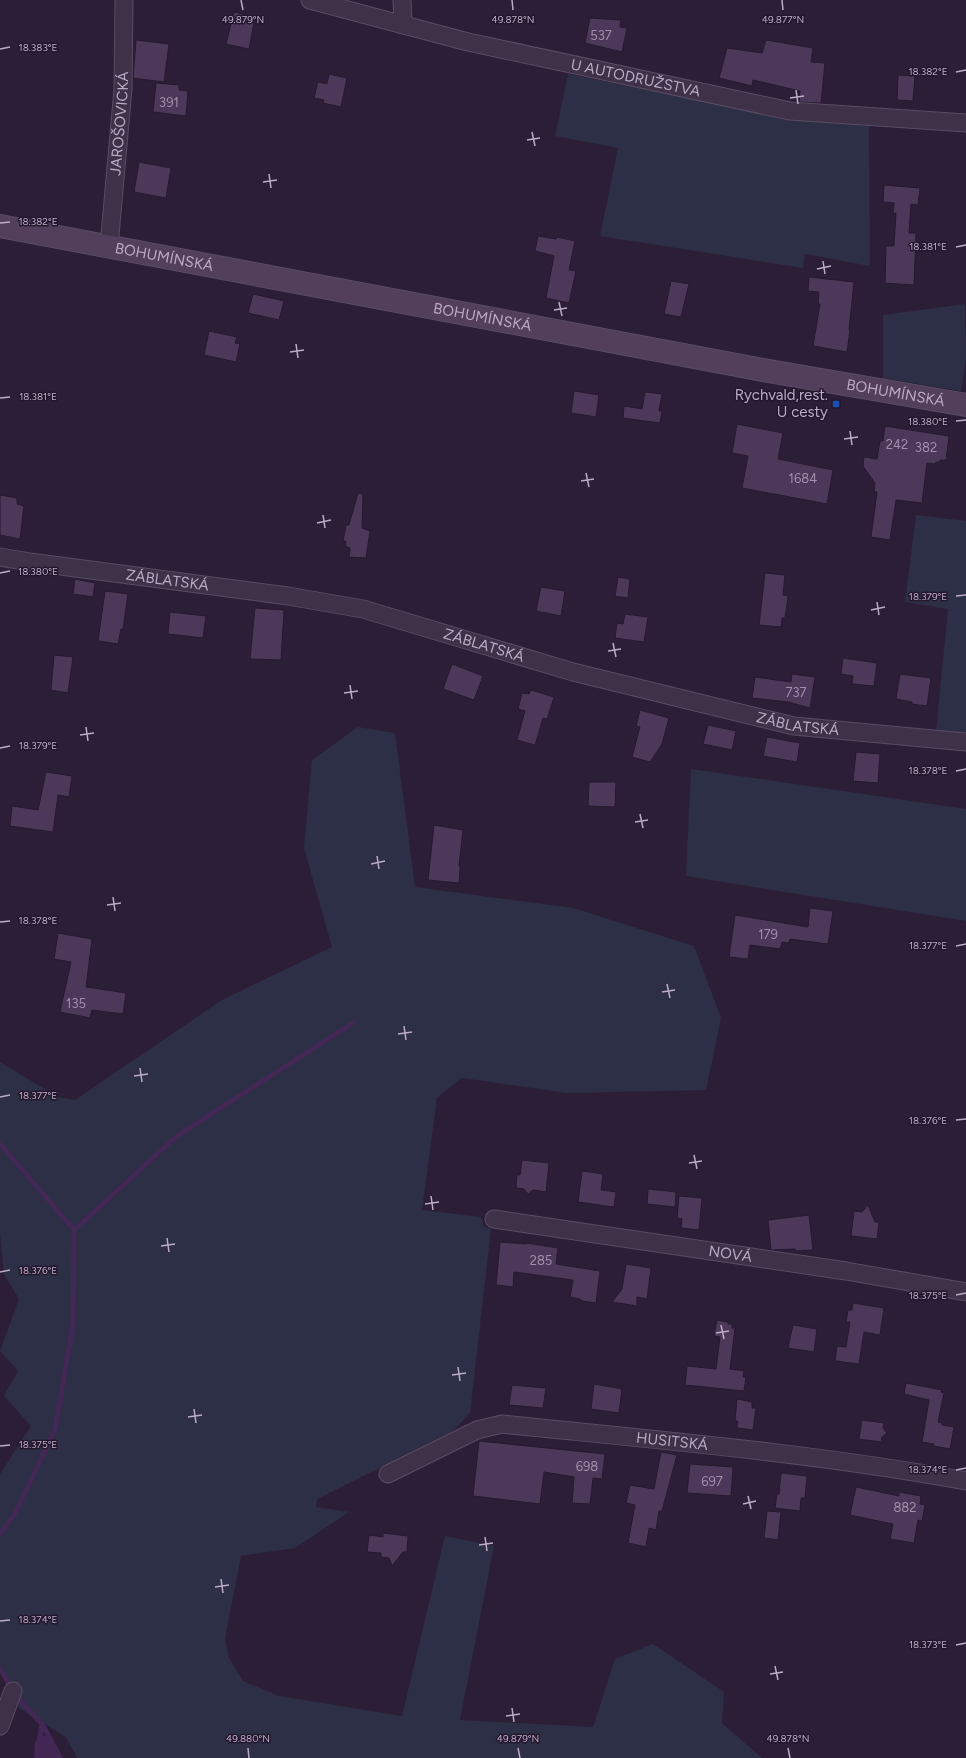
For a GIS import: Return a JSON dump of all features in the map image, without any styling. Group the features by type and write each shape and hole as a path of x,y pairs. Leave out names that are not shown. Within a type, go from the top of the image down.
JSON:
{"main road":[{"name":"BOHUMÍNSKÁ","path":"0,226 763,370 966,405"}],"street":[{"name":"JAROŠOVICKÁ","path":"109,246 123,89 124,0"},
{"name":"U AUTODRUŽSTVA","path":"310,0 468,42 790,111 966,123"},
{"path":"402,0 403,25"},
{"name":"ZÁBLATSKÁ","path":"0,556 38,563 288,596 362,609 573,672 794,726 966,742"},
{"name":"NOVÁ","path":"494,1219 846,1271 966,1292"},
{"name":"HUSITSKÁ","path":"388,1474 477,1430 502,1424 719,1446 921,1473 966,1481"},
{"path":"0,1726 13,1691"}],"shaded area":[{"path":"568,74 795,120 869,126 870,266 805,254 803,268 600,236 618,148 555,136"},
{"path":"965,304 966,359 961,391 883,378 883,315"},
{"path":"916,515 966,521 966,735 936,732 948,609 905,602"},
{"path":"358,727 395,733 415,887 573,908 694,946 721,1018 706,1090 567,1093 462,1078 437,1098 422,1210 481,1217 484,1227 491,1229 470,1413 453,1431 317,1499 316,1507 349,1512 295,1548 241,1556 225,1638 229,1658 243,1681 279,1696 402,1716 445,1536 494,1546 460,1720 593,1727 615,1659 653,1644 724,1692 722,1723 762,1758 77,1758 66,1737 19,1708 15,1693 0,1671 0,1474 31,1426 4,1396 18,1371 0,1351 19,1299 4,1274 0,1234 0,1062 58,1097 75,1100 222,1000 332,947 304,848 312,760"},
{"path":"691,769 966,809 966,921 686,876"},
{"path":"41,1735 52,1740 63,1758 34,1758 35,1742"}],"building":[{"path":"234,12 255,17 249,49 226,44"},
{"path":"590,18 621,20 620,27 627,28 622,52 585,43"},
{"path":"136,40 169,44 164,82 133,78"},
{"path":"766,40 813,48 811,62 825,63 821,103 799,102 800,91 753,80 752,86 719,78 727,48 762,53"},
{"path":"329,74 347,78 341,107 323,103 324,100 314,98 318,82 327,84"},
{"path":"898,75 915,76 913,101 897,100"},
{"path":"156,83 179,85 179,90 188,91 186,116 153,112"},
{"path":"139,162 171,168 166,198 134,192"},
{"path":"884,185 920,188 918,205 911,204 909,233 916,233 914,285 885,283 886,246 894,246 896,213 893,213 894,203 883,202"},
{"path":"538,236 556,239 557,237 575,241 569,270 576,271 569,303 546,298 554,256 535,251"},
{"path":"809,277 854,282 847,352 813,346 820,304 818,304 819,292 808,291"},
{"path":"671,281 689,284 681,317 664,314"},
{"path":"253,294 284,301 279,320 248,313"},
{"path":"209,331 237,337 235,343 240,344 236,362 204,355"},
{"path":"574,391 599,395 596,417 571,413"},
{"path":"645,392 662,394 659,411 662,411 660,423 623,418 624,406 642,409"},
{"path":"737,424 783,433 778,459 833,470 827,504 742,488 748,456 732,453"},
{"path":"885,426 949,436 946,460 940,460 940,462 936,462 935,464 927,463 922,503 896,500 890,540 871,537 877,492 874,491 875,483 863,466 864,457 877,459 880,441 883,441"},
{"path":"358,493 363,494 362,528 370,531 366,558 349,557 350,548 345,546 346,541 343,541 346,525 349,525"},
{"path":"0,495 17,498 17,504 24,506 20,539 0,535"},
{"path":"765,573 785,575 783,595 788,596 785,618 782,618 781,627 759,625"},
{"path":"618,577 630,579 628,598 615,596"},
{"path":"75,579 95,583 93,597 73,594"},
{"path":"541,587 565,591 561,616 536,611"},
{"path":"105,591 128,594 123,629 121,629 118,644 98,641"},
{"path":"255,608 284,610 281,660 250,659"},
{"path":"170,612 206,616 203,638 168,634"},
{"path":"625,614 648,617 644,642 615,638 617,623 623,624"},
{"path":"54,655 73,657 68,693 51,690"},
{"path":"843,658 877,663 874,686 852,684 853,676 841,674"},
{"path":"452,664 483,676 474,700 443,689"},
{"path":"792,674 815,677 810,708 788,702 752,698 755,677 791,682"},
{"path":"900,674 931,678 927,706 912,704 912,702 896,699"},
{"path":"531,690 554,697 547,719 543,718 535,745 517,740 525,711 518,709 522,693 529,694"},
{"path":"640,710 669,718 662,744 650,762 632,757 640,727 636,726"},
{"path":"708,725 736,731 732,750 703,744"},
{"path":"767,737 800,743 797,762 763,756"},
{"path":"856,752 880,754 878,783 853,781"},
{"path":"46,772 72,776 69,797 58,795 53,832 10,826 12,806 38,810"},
{"path":"589,782 616,782 615,807 588,806"},
{"path":"434,825 463,830 459,866 459,883 428,880"},
{"path":"810,908 833,911 828,944 790,939 789,943 782,942 780,949 750,945 748,959 729,957 735,915 808,927"},
{"path":"58,933 92,939 86,987 126,993 123,1014 92,1010 90,1018 60,1012 71,962 54,959"},
{"path":"522,1160 549,1163 546,1192 533,1190 528,1194 524,1189 516,1188 517,1175 520,1175"},
{"path":"582,1171 603,1174 601,1190 616,1192 614,1207 578,1202"},
{"path":"648,1189 676,1192 675,1207 647,1204"},
{"path":"679,1196 702,1198 699,1230 681,1228 682,1219 677,1218"},
{"path":"868,1205 875,1222 879,1222 877,1239 851,1236 854,1211 862,1212"},
{"path":"809,1215 813,1250 771,1250 768,1220"},
{"path":"500,1242 526,1243 558,1248 556,1264 600,1271 596,1303 570,1297 573,1280 514,1272 513,1287 496,1285"},
{"path":"626,1264 651,1268 647,1299 637,1297 637,1306 612,1302 622,1289"},
{"path":"853,1303 884,1308 880,1335 864,1332 859,1364 835,1361 837,1346 846,1347 850,1322 846,1322 848,1310 852,1310"},
{"path":"717,1320 728,1322 728,1324 732,1324 732,1328 735,1328 730,1369 744,1371 743,1377 746,1377 744,1391 685,1385 687,1366 716,1369 720,1337 714,1336"},
{"path":"793,1325 817,1329 814,1352 788,1348"},
{"path":"906,1383 942,1390 941,1392 944,1393 938,1422 942,1423 942,1425 954,1427 950,1449 933,1446 934,1444 922,1442 929,1400 904,1394"},
{"path":"594,1384 622,1389 619,1413 591,1409"},
{"path":"512,1385 546,1388 543,1408 509,1405"},
{"path":"737,1399 752,1402 752,1408 756,1408 753,1430 737,1428 738,1421 735,1421"},
{"path":"862,1420 884,1423 883,1428 887,1433 882,1437 881,1442 859,1439"},
{"path":"479,1441 605,1454 602,1479 593,1478 590,1504 572,1503 574,1477 544,1472 540,1504 473,1496"},
{"path":"661,1452 677,1455 662,1511 659,1511 656,1530 649,1528 646,1547 628,1543 635,1505 626,1503 630,1485 654,1489"},
{"path":"690,1464 733,1467 731,1496 687,1493"},
{"path":"781,1473 807,1476 805,1498 801,1498 800,1511 775,1508 777,1494 779,1494"},
{"path":"856,1487 899,1496 899,1492 921,1496 920,1504 925,1505 922,1521 918,1520 914,1543 890,1539 893,1524 850,1515"},
{"path":"767,1511 781,1512 778,1540 764,1538"},
{"path":"383,1533 408,1536 407,1552 403,1552 392,1566 389,1558 381,1557 381,1553 367,1552 369,1535 383,1537"}],"waterway":[{"path":"74,1230 177,1136 353,1023"},
{"path":"0,1144 74,1230 73,1325 55,1429 16,1512 0,1534"},
{"path":"0,1668 15,1695 42,1724 52,1742"},
{"path":"39,1743 42,1724"}],"place":[{"name":"Rychvald,rest. U cesty","path":"836,404"}]}
